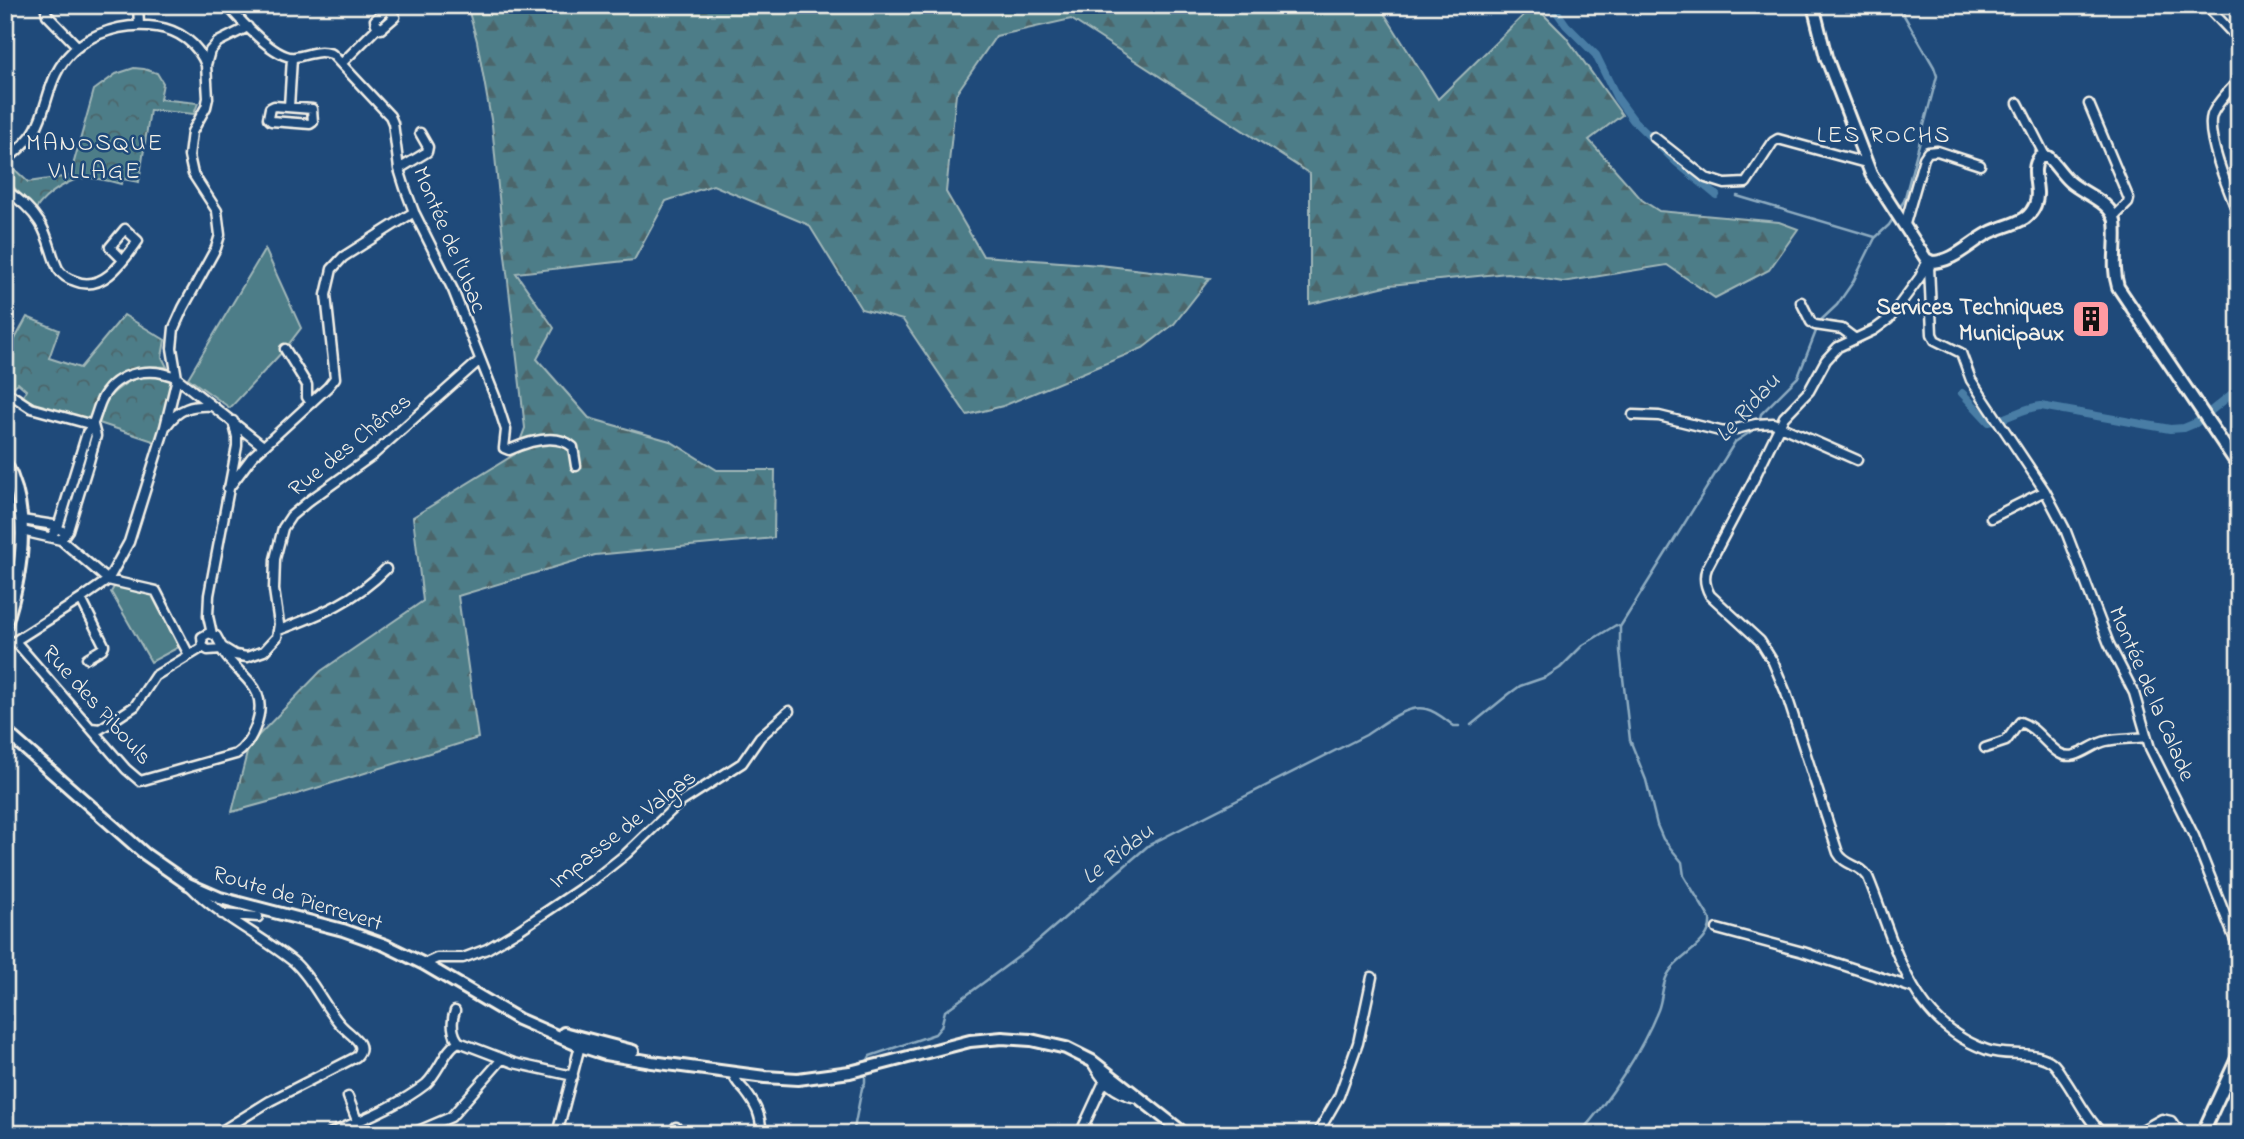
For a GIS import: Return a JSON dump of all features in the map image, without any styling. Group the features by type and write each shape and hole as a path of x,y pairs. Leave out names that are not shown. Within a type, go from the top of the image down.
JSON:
{"main road":[{"path":"1812,5 1826,57 1866,163 1927,263 1943,261 1986,234 2023,219 2030,213 2038,195 2034,170 2036,162 2045,156 2071,183 2108,208 2114,218 2114,274 2118,287 2239,467"},
{"path":"5,463 18,495 22,526 18,581 5,627"},
{"name":"Route de Pierrevert","path":"6,733 145,854 188,884 259,913 343,930 385,945 424,964 539,1030 577,1040"},
{"name":"Route de Pierrevert","path":"495,1005 577,1040"},
{"path":"577,1040 606,1054 779,1078 850,1072 970,1041 1002,1038 1050,1043 1092,1061 1185,1134"},
{"path":"577,1040 676,1059 704,1068"},
{"path":"2202,1134 2239,1054"}],"street":[{"path":"49,5 47,15 78,47"},
{"path":"138,5 139,25"},
{"path":"2206,5 2239,40"},
{"path":"229,6 248,27 280,54 292,58 319,51 332,54 342,63 378,27"},
{"path":"6,159 34,132 55,75 64,62 78,47 106,31 139,25 169,30 192,44 206,65"},
{"path":"5,644 15,641 108,580 129,542 165,427 177,378 172,348 174,328 216,248 220,232 220,219 215,205 194,177 189,161 192,132 208,98 206,65 209,52 218,42 248,27"},
{"path":"192,44 218,42"},
{"path":"289,107 292,58"},
{"name":"Montée de l'Ubac","path":"342,63 391,118 399,169 414,212 453,290 506,426 503,444 505,449 538,441 563,441 573,447 576,466"},
{"path":"2239,80 2216,108 2211,122 2219,163 2239,216"},
{"path":"2018,103 2045,156"},
{"path":"2089,104 2129,199 2114,218"},
{"path":"289,107 312,109 313,122 310,124 269,120 270,108 289,107"},
{"path":"399,169 427,152 428,147 420,133"},
{"path":"1654,137 1706,178 1725,184 1746,183 1773,142 1778,139 1866,163"},
{"path":"1900,217 1928,152 1937,151 1980,165"},
{"path":"5,190 37,218 58,267 66,277 79,283 93,283 107,277 122,261"},
{"path":"228,489 263,446 311,403 336,374 326,296 332,269 344,257 414,212"},
{"path":"1927,263 1889,319 1874,330 1838,346 1831,353 1809,391 1780,424 1754,481 1707,569 1704,581 1710,595 1760,641 1767,652 1777,672 1838,853 1844,861 1860,868 1868,877 1913,988 1938,1019 1958,1037 1991,1051 2030,1056 2051,1062 2077,1096 2093,1124 2103,1134"},
{"name":"Montée de la Calade","path":"1927,263 1932,334 1936,340 1961,354 1971,380 2045,491 2066,529 2109,644 2134,694 2157,765 2194,836 2239,950"},
{"path":"1801,302 1811,322 1818,326 1842,329 1854,338"},
{"path":"285,349 307,385 307,397 311,403"},
{"name":"Rue des Chênes","path":"279,630 274,576 279,541 288,520 302,506 373,455 480,360"},
{"path":"51,537 58,527 87,433 93,425 103,397 114,384 124,378 155,371 177,378 263,446"},
{"path":"5,391 31,408 93,425"},
{"path":"165,427 176,413 182,410 212,406"},
{"path":"1633,415 1659,416 1724,432 1760,423 1780,424 1857,460"},
{"path":"212,634 208,616 209,595 238,440 233,421"},
{"path":"64,540 95,439 93,425"},
{"path":"233,467 243,470"},
{"path":"1991,518 2045,491"},
{"path":"5,515 5,568"},
{"path":"22,526 58,527"},
{"path":"22,526 64,540"},
{"path":"58,527 64,540 108,580 156,592 189,655"},
{"path":"202,647 208,650 222,648 238,656 254,656 273,643 279,630 312,619 345,602 372,584 386,569"},
{"path":"81,599 104,645 87,658"},
{"path":"202,647 202,637 212,634 217,637 222,648"},
{"name":"Rue des Pibouls","path":"15,641 126,769 140,781 239,752 246,746 260,714 260,701 247,678 227,659 222,648"},
{"path":"91,728 100,729 134,707 153,677 202,647"},
{"name":"Impasse de Valgas","path":"424,964 438,958 463,958 496,945 592,881 626,854 678,804 742,763 760,737 789,711"},
{"path":"1985,748 2007,741 2020,722 2067,756 2107,741 2146,737"},
{"path":"188,884 207,904 292,961 305,974 336,1018 358,1040 361,1051 348,1062 270,1101 217,1134"},
{"path":"221,914 259,913 256,926 259,937"},
{"path":"1717,929 1803,952 1913,988"},
{"path":"1317,1134 1339,1096 1358,1043 1373,977"},
{"path":"455,1011 452,1020 459,1042 502,1059 573,1076"},
{"path":"557,1134 573,1076 577,1040"},
{"path":"329,1134 358,1122 421,1087 438,1071 451,1046 459,1042"},
{"path":"411,1134 451,1117 502,1059"},
{"path":"1092,1061 1104,1082 1128,1096 1142,1099"},
{"path":"733,1073 759,1113 761,1134"},
{"path":"1080,1134 1104,1082"},
{"path":"348,1097 362,1134"},
{"path":"2135,1134 2162,1119 2171,1121 2181,1134"}],"green space":[{"path":"467,5 1379,5 1438,99 1534,5 1566,37 1622,115 1589,140 1642,200 1659,211 1779,222 1798,229 1769,270 1715,298 1667,265 1563,282 1507,273 1390,285 1310,304 1310,174 1071,19 996,36 956,94 946,192 983,256 1100,265 1210,278 1174,324 1143,348 1003,406 967,415 903,320 861,309 809,225 713,185 666,201 634,260 516,273 554,328 537,359 589,418 670,441 717,470 775,470 774,538 595,555 458,596 478,738 232,812 249,745 321,671 423,601 413,517 515,454 525,428 492,125 477,41"},
{"path":"134,68 157,73 163,83 160,99 198,103 194,114 150,110 139,182 123,179 121,184 81,178 59,188 36,209 5,179 5,169 10,165 28,182 70,176 94,90 116,74"},
{"path":"265,249 301,328 230,408 188,378"},
{"path":"124,315 165,340 162,357 167,367 138,368 117,377 102,394 89,420 55,412 31,402 23,397 26,390 18,383 10,390 5,385 5,337 14,341 27,317 59,330 49,358 80,368"},
{"path":"150,374 167,377 173,384 156,442 99,423 109,397 123,385"},
{"path":"5,474 15,506 17,541 10,592 5,608"},
{"path":"116,584 153,595 178,643 177,648 151,662 111,592"}],"waterway":[{"path":"1552,5 1566,25 1596,55 1617,98 1634,121 1676,162 1716,195"},
{"name":"Le Ridau","path":"1898,5 1937,76 1904,201 1898,210"},
{"path":"1737,196 1875,237"},
{"path":"1579,1134 1634,1059 1658,1010 1666,978 1677,963 1706,936 1710,919 1684,876 1682,862 1663,839 1646,780 1630,740 1620,651 1620,627 1735,442 1758,427 1761,414 1798,377 1820,321 1837,305 1853,282 1875,238 1895,216"},
{"path":"1962,393 1989,422 2041,406 2170,429 2184,428 2196,423 2239,388"},
{"name":"Le Ridau","path":"1471,725 1520,686 1546,677 1560,668 1583,645 1616,625 1620,627"},
{"name":"Le Ridau","path":"866,1063 870,1056 935,1034 941,1027 945,1011 1025,952 1149,845 1366,735 1402,712 1426,709 1454,726 1459,726"},
{"path":"444,1064 456,1049 464,1048"},
{"name":"Le Ridau","path":"853,1134 865,1075"}],"place":[{"name":"Services Techniques Municipaux","path":"2091,319"}],"district":[{"name":"LES ROCHS","path":"1884,134"},
{"name":"MANOSQUE VILLAGE","path":"95,156"}]}
